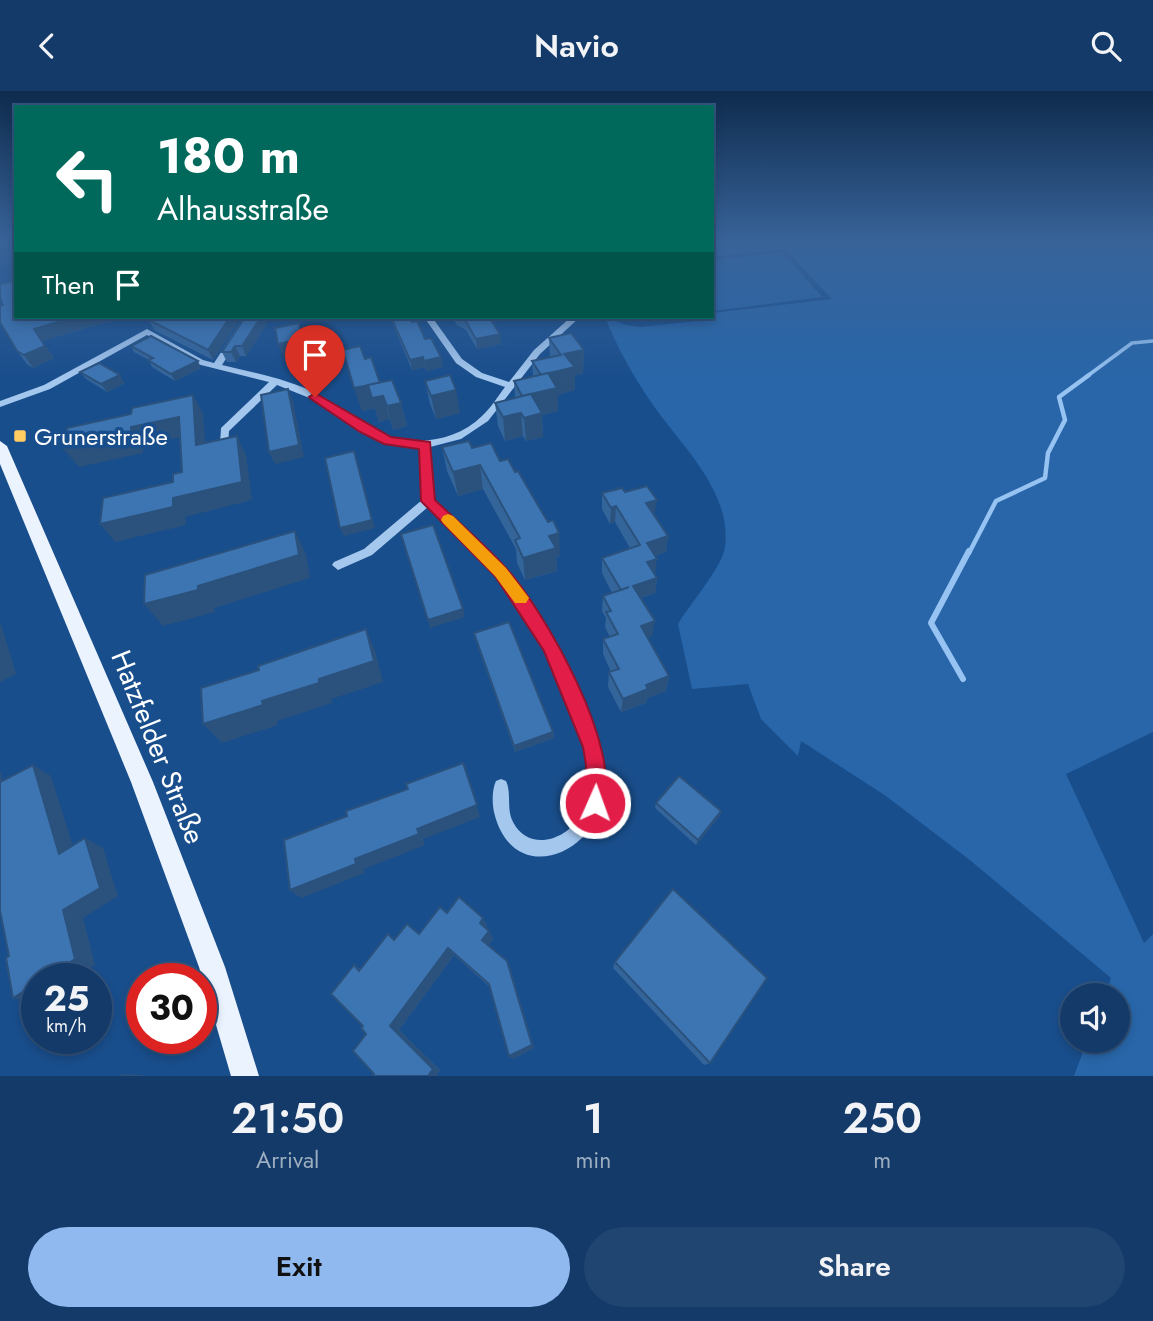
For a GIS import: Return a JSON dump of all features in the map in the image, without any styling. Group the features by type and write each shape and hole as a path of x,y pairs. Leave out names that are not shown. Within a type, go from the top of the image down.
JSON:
{"main road":[{"name":"Hatzfelder Straße","path":"0,446 142,782 212,967 245,1076"}],"street":[{"path":"216,367 247,319"},
{"path":"429,319 459,361 479,375 509,385"},
{"path":"0,404 47,387 147,332 200,362 276,381 315,397 388,441 425,445 442,442 471,430 485,419 537,352 574,319"},
{"path":"224,443 224,430 276,381"},
{"path":"425,445 428,501 500,572 535,619 552,648 592,747 596,765 595,803 586,821 573,837 554,847 536,849 521,846 512,838 505,828 499,806 502,786"},
{"path":"338,565 368,552 428,501"}],"shaded area":[{"path":"714,287 813,287 822,297 714,311"},
{"path":"821,287 1153,287 1153,732 1066,774 1144,943 1153,934 1153,1076 1074,1076 1083,1053 1130,1053 1130,983 1109,983 1111,978 971,861 886,796 801,741 798,756 761,719 748,684 692,689 678,624 723,555 725,526 720,506 702,469 638,382 606,319 640,327 715,319 714,313 832,299"}],"building":[{"path":"0,287 14,287 14,319 68,319 34,329 45,346 24,355 17,351 0,322 0,306 3,305"},
{"path":"151,319 229,319 208,350 149,320"},
{"path":"244,319 260,319 242,346 235,346 231,352 222,352"},
{"path":"392,319 417,321 425,339 431,338 441,357 424,361 423,357 410,360"},
{"path":"463,319 490,319 500,334 476,339"},
{"path":"299,323 302,339 278,344 275,328"},
{"path":"571,333 584,350 564,354 575,367 541,375 532,361 561,355 549,338"},
{"path":"326,335 331,352 302,358 298,341"},
{"path":"151,336 198,361 171,374 148,360 153,358 131,346"},
{"path":"360,346 365,359 371,357 380,383 354,388 343,350"},
{"path":"99,363 120,375 101,384 80,372"},
{"path":"548,373 557,388 522,396 514,381"},
{"path":"450,375 456,390 431,396 425,381"},
{"path":"392,380 401,403 387,406 383,396 372,398 368,385"},
{"path":"288,389 299,445 269,452 261,395"},
{"path":"531,394 542,413 524,418 521,413 503,417 495,403"},
{"path":"193,395 196,445 237,436 242,482 173,498 173,507 100,524 103,498 173,482 173,474 182,472 179,417 131,427 131,434 64,449 67,428 131,414 132,408"},
{"path":"469,441 472,448 491,443 500,461 508,459 515,472 518,471 548,522 553,520 559,533 549,536 556,548 523,558 515,540 520,538 480,465 453,472 442,447"},
{"path":"354,451 372,520 340,528 325,458"},
{"path":"647,486 657,500 646,503 668,536 647,543 657,559 647,562 657,578 633,586 655,621 641,626 669,676 646,685 648,689 623,699 609,672 619,669 603,639 618,634 606,612 611,611 603,596 621,590 602,558 640,545 616,506 611,508 602,493 622,488 625,492"},
{"path":"433,525 463,609 428,620 401,534"},
{"path":"295,531 299,555 198,586 198,590 144,604 145,575"},
{"path":"509,622 553,732 514,746 474,633"},
{"path":"366,629 374,661 319,679 319,683 262,701 263,705 203,724 201,688 259,670 258,666"},
{"path":"463,763 477,805 417,829 419,834 355,859 356,864 290,890 284,840 347,816 346,811 408,789 406,784"},
{"path":"33,765 59,854 85,838 100,888 63,910 75,959 69,963 21,963 21,993 13,998 6,958 9,956 0,911 0,782"},
{"path":"679,776 721,811 698,840 656,803"},
{"path":"673,889 767,978 710,1063 615,962"},
{"path":"459,897 483,918 480,923 489,931 482,940 507,961 532,1045 509,1056 489,984 448,948 390,1026 433,1069 428,1076 373,1076 353,1051 366,1034 361,1028 363,1026 331,994 354,965 359,971 388,934 394,940 407,924 419,934 440,907 447,913"}],"waterway":[{"path":"1086,377 1132,343 1153,341"},
{"path":"969,553 996,501 1045,478 1048,453 1065,420 1059,397 1089,375"},
{"path":"963,679 931,623 969,551"}],"slow traffic":[{"path":"448,520 500,572 520,598"}],"place":[{"name":"Grunerstraße","path":"20,436"}],"route":[{"path":"315,397 388,441 425,445 428,501 500,572 535,619 552,648 592,747 596,765 595,803"}]}
